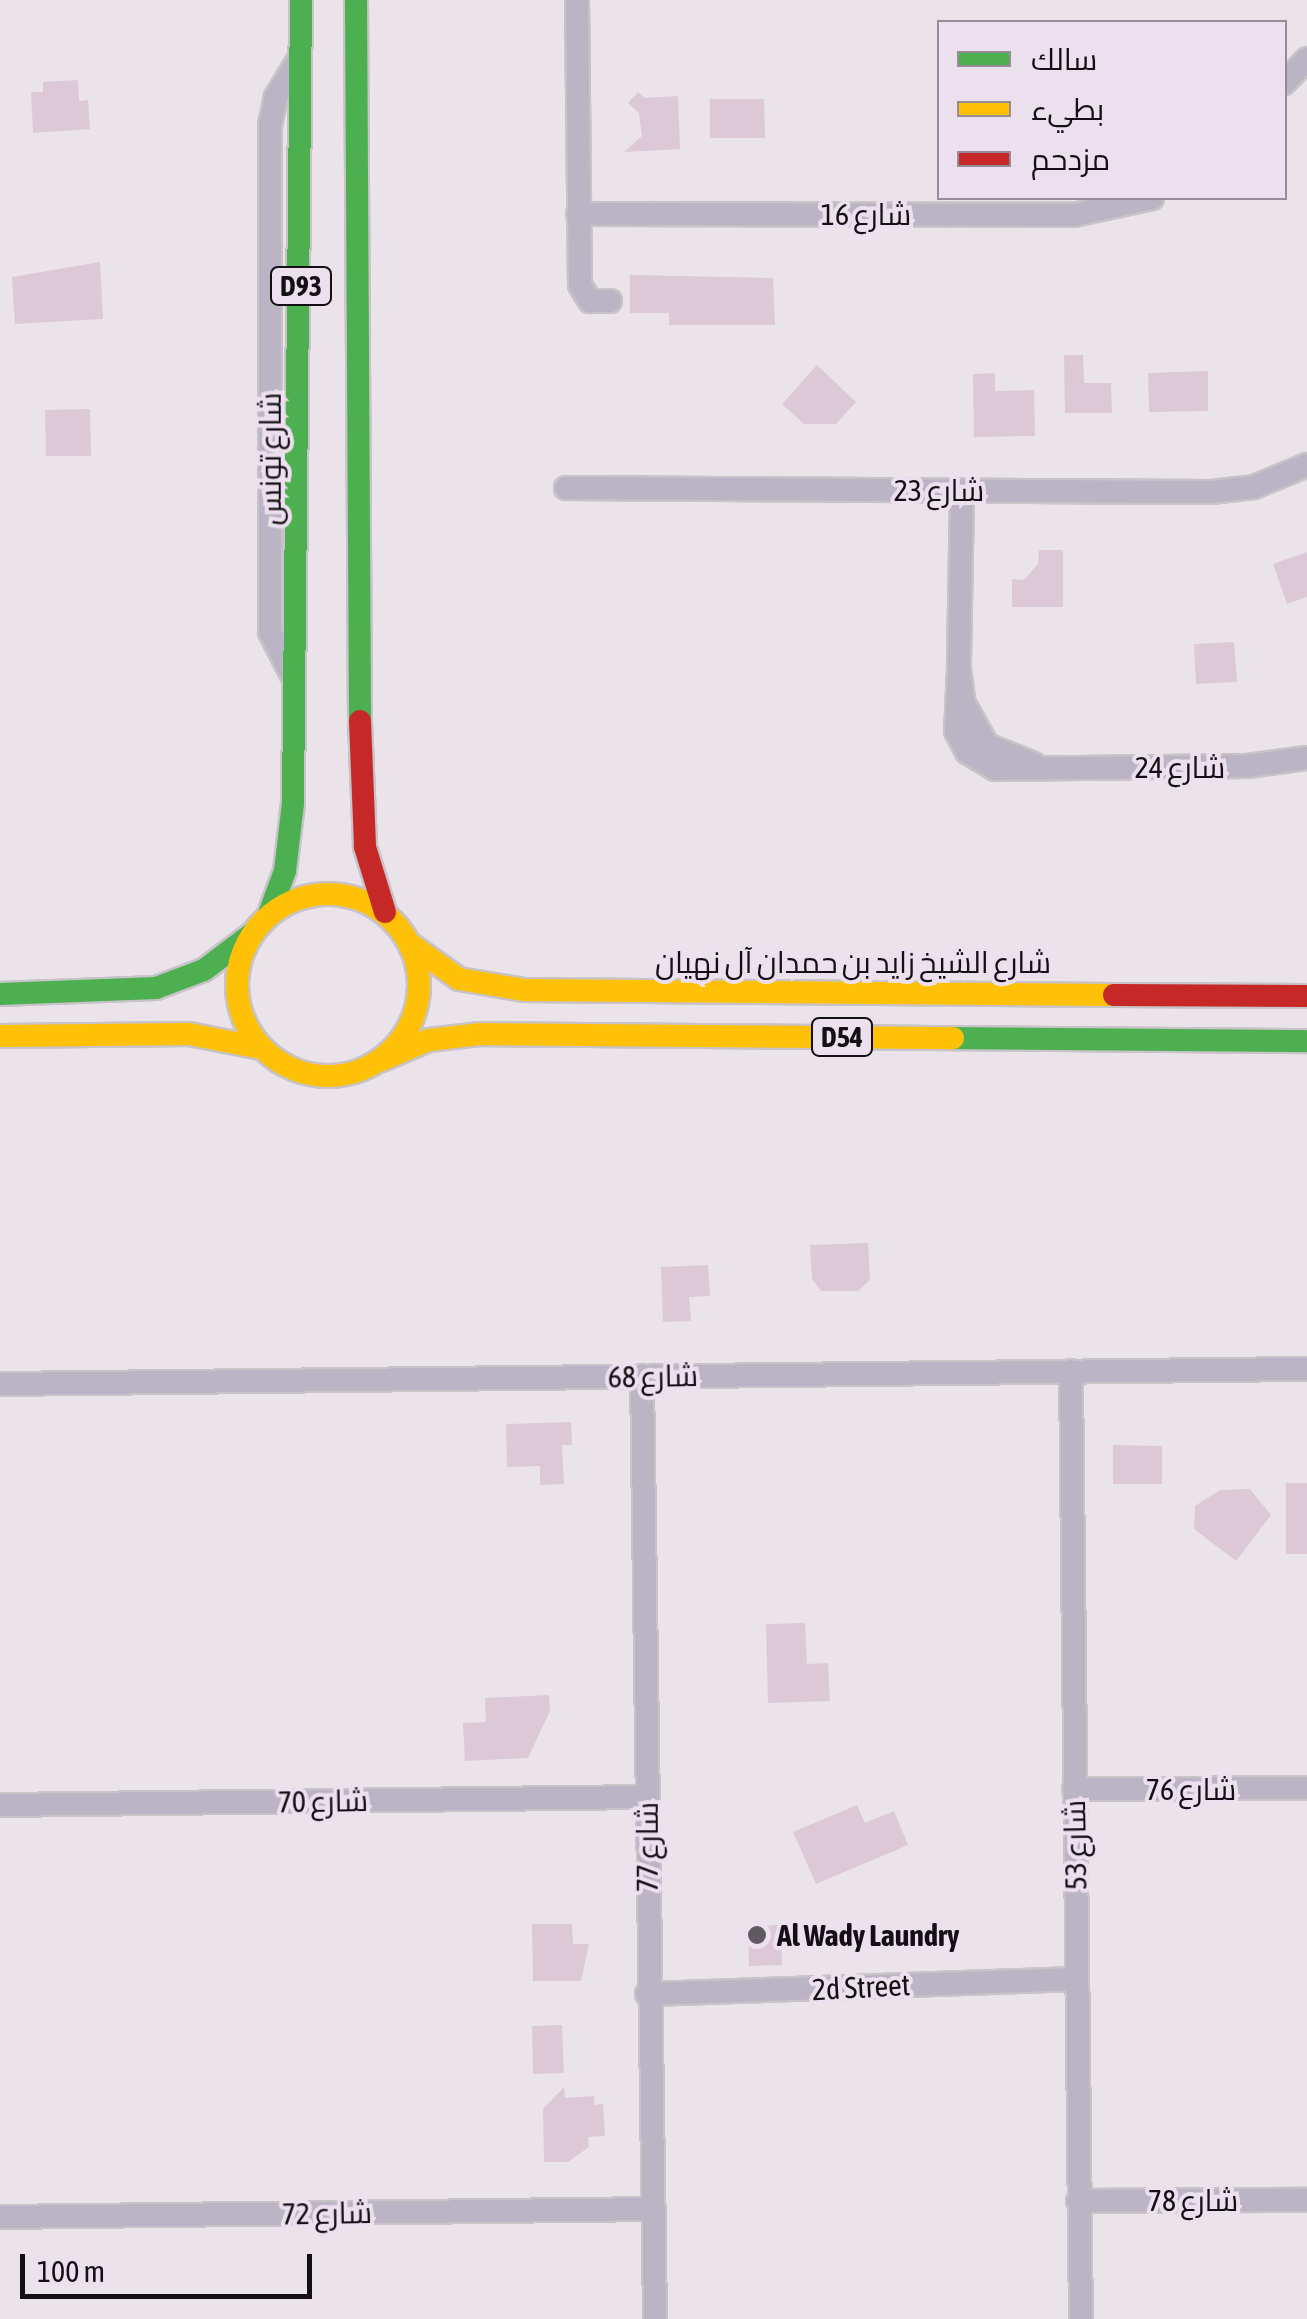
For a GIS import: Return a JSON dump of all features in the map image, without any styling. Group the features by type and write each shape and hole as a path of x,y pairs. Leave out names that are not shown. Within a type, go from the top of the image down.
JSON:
{"main road":[{"name":"شارع تونس","path":"261,923 292,826 297,682 301,0"},
{"name":"D93","path":"356,0 360,803 368,858 385,912"},
{"path":"0,994 156,988 204,970 261,923 290,901 327,894 363,900 385,912 410,944 420,976 417,1008 404,1037 382,1060 358,1072 319,1076 282,1064 261,1048 244,1022 237,991 240,960 261,923"},
{"name":"شارع الشيخ زايد بن حمدان آل نهيان","path":"410,944 459,978 524,990 1307,996"},
{"path":"0,1036 189,1034 261,1048"},
{"name":"D54","path":"382,1060 430,1040 479,1034 1307,1041"}],"street":[{"path":"577,0 580,286 590,301 610,301"},
{"path":"1287,80 1307,59"},
{"name":"شارع 16","path":"578,214 1074,215 1143,200"},
{"name":"شارع 23","path":"566,488 1232,491 1307,466"},
{"name":"شارع 24","path":"962,490 959,670 978,736 1009,758 1052,767 1235,766 1307,758"},
{"name":"شارع 68","path":"0,1384 1307,1369"},
{"name":"شارع 53","path":"1071,1370 1074,1979 1081,2319"},
{"name":"شارع 77","path":"642,1376 647,1994 655,2319"},
{"name":"شارع 76","path":"1074,1789 1307,1788"},
{"name":"شارع 70","path":"0,1805 647,1798"},
{"name":"2d Street","path":"647,1994 1074,1979"},
{"name":"شارع 78","path":"1078,2201 1307,2200"},
{"name":"شارع 72","path":"0,2217 654,2209"}],"building":[{"path":"78,80 79,101 88,100 90,129 33,133 31,92 43,92 43,82"},
{"path":"638,92 645,98 678,96 680,149 624,152 642,136 639,113 628,103"},
{"path":"710,99 764,99 765,138 710,138"},
{"path":"100,262 103,319 15,324 12,277"},
{"path":"630,275 773,278 775,325 669,325 669,313 630,313"},
{"path":"1064,355 1083,355 1084,383 1111,383 1112,413 1065,413"},
{"path":"817,365 856,402 836,424 804,424 782,404"},
{"path":"1208,371 1208,411 1149,412 1148,373"},
{"path":"995,373 995,391 1034,390 1035,436 974,437 973,374"},
{"path":"90,409 91,456 46,456 45,410"},
{"path":"1039,550 1063,550 1063,607 1012,607 1012,579 1024,580 1038,564"},
{"path":"1307,552 1307,597 1287,604 1273,564"},
{"path":"1234,642 1237,682 1196,684 1194,644"},
{"path":"868,1243 870,1280 858,1291 821,1291 812,1279 810,1245"},
{"path":"708,1265 710,1296 689,1297 691,1321 663,1322 661,1267"},
{"path":"571,1422 572,1445 562,1445 564,1484 540,1485 540,1466 507,1467 506,1424"},
{"path":"1113,1445 1162,1446 1162,1484 1113,1484"},
{"path":"1286,1483 1307,1483 1307,1554 1286,1554"},
{"path":"1250,1489 1271,1515 1236,1561 1194,1529 1195,1506 1220,1490"},
{"path":"805,1623 807,1664 828,1663 830,1701 768,1703 766,1624"},
{"path":"549,1695 550,1711 528,1758 465,1761 463,1723 486,1722 485,1698"},
{"path":"857,1805 865,1823 894,1811 908,1845 816,1884 793,1832"},
{"path":"532,1924 572,1924 573,1944 589,1944 581,1981 533,1981"},
{"path":"781,1925 782,1965 749,1966 748,1926"},
{"path":"562,2025 564,2073 533,2074 532,2026"},
{"path":"564,2087 565,2098 594,2096 594,2105 603,2104 605,2136 588,2137 589,2147 568,2162 544,2162 543,2109"}],"traffic: fast":[{"path":"269,914 285,871 293,803 301,0"},
{"path":"356,0 360,721"},
{"path":"0,994 156,988 204,970 253,933"},
{"path":"953,1038 1307,1041"}],"traffic: slow":[{"path":"328,894 363,901 392,921 412,950 419,985 412,1020 392,1049 363,1069 328,1076 293,1069 264,1049 244,1020 237,985 244,950 264,921 293,901 328,894"},
{"path":"410,944 459,979 525,990 1114,995"},
{"path":"0,1036 189,1034 261,1048"},
{"path":"382,1060 429,1040 479,1034 953,1038"}],"traffic: jam":[{"path":"360,721 365,847 385,912"},
{"path":"1114,995 1307,996"}],"place":[{"name":"Al Wady Laundry","path":"757,1935"}]}
